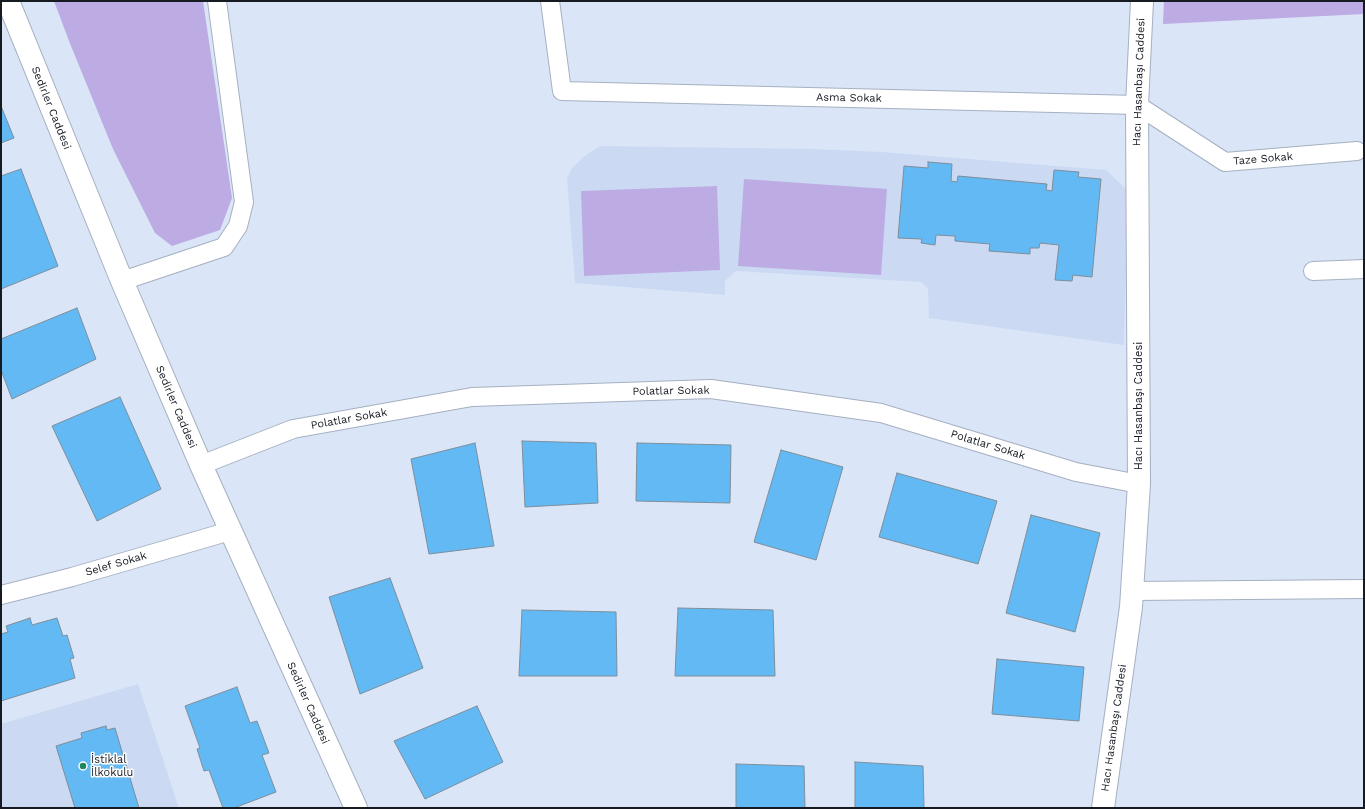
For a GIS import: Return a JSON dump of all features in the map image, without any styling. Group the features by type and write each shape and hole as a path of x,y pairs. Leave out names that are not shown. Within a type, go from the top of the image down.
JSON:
{"street":[{"name":"Sedirler Caddesi","path":"8,1 122,281 201,465 356,808"},
{"path":"122,281 224,247 238,226 244,202 217,1"},
{"name":"Asma Sokak","path":"550,1 562,91 1137,105"},
{"name":"Hacı Hasanbaşı Caddesi","path":"1103,808 1130,615 1139,484 1137,105 1142,1"},
{"name":"Taze Sokak","path":"1137,105 1225,162 1357,151"},
{"path":"1313,271 1364,269"},
{"name":"Polatlar Sokak","path":"201,465 293,429 472,397 711,389 881,413 1076,472 1139,484"},
{"name":"Selef Sokak","path":"1,595 230,531"},
{"path":"1131,591 1364,589"}],"shaded area":[{"path":"54,1 203,1 232,198 220,230 172,246 155,233 113,149"},
{"path":"1164,1 1364,1 1364,14 1163,24"},
{"path":"600,146 812,149 882,152 1106,170 1128,191 1124,345 929,318 928,289 921,282 736,271 725,281 725,295 575,283 567,178 572,168 586,155"},
{"path":"744,179 887,189 881,275 738,266"},
{"path":"717,186 720,270 584,276 581,191"},
{"name":"İstiklal İlkokulu","path":"138,684 179,808 1,808 1,724"}],"building":[{"path":"1,106 14,138 1,143"},
{"path":"928,162 952,164 951,181 957,182 958,176 1047,184 1046,190 1052,191 1054,170 1079,172 1078,177 1101,179 1092,277 1073,275 1072,281 1055,280 1059,245 1040,243 1039,248 1030,248 1030,254 989,251 990,244 955,241 955,236 936,235 935,245 921,243 922,239 898,238 904,166 928,168"},
{"path":"21,169 58,266 1,289 1,176"},
{"path":"77,308 96,359 12,399 1,370 1,339"},
{"path":"120,397 161,489 97,521 52,426"},
{"path":"522,441 596,443 598,503 525,507"},
{"path":"475,443 494,546 429,554 411,459"},
{"path":"637,443 731,445 730,503 636,501"},
{"path":"781,450 843,467 816,560 754,542"},
{"path":"897,473 997,501 978,564 879,537"},
{"path":"1031,515 1100,533 1075,632 1006,613"},
{"path":"390,578 423,668 360,694 329,597"},
{"path":"678,608 773,610 775,676 675,676"},
{"path":"522,610 616,612 617,676 519,676"},
{"path":"30,618 32,625 57,618 63,636 67,635 74,658 70,659 75,678 1,701 1,634 8,632 6,626"},
{"path":"997,659 1084,667 1079,721 992,714"},
{"path":"237,687 250,723 257,721 269,753 262,755 276,792 234,808 223,808 209,770 204,771 197,749 200,748 185,706"},
{"path":"477,706 503,762 425,799 394,741"},
{"path":"106,726 107,730 115,728 139,808 75,808 56,746 82,738 81,733"},
{"path":"855,762 923,766 924,808 855,808"},
{"path":"736,764 804,766 805,808 736,808"}],"place":[{"name":"İstiklal İlkokulu","path":"83,766"}]}
